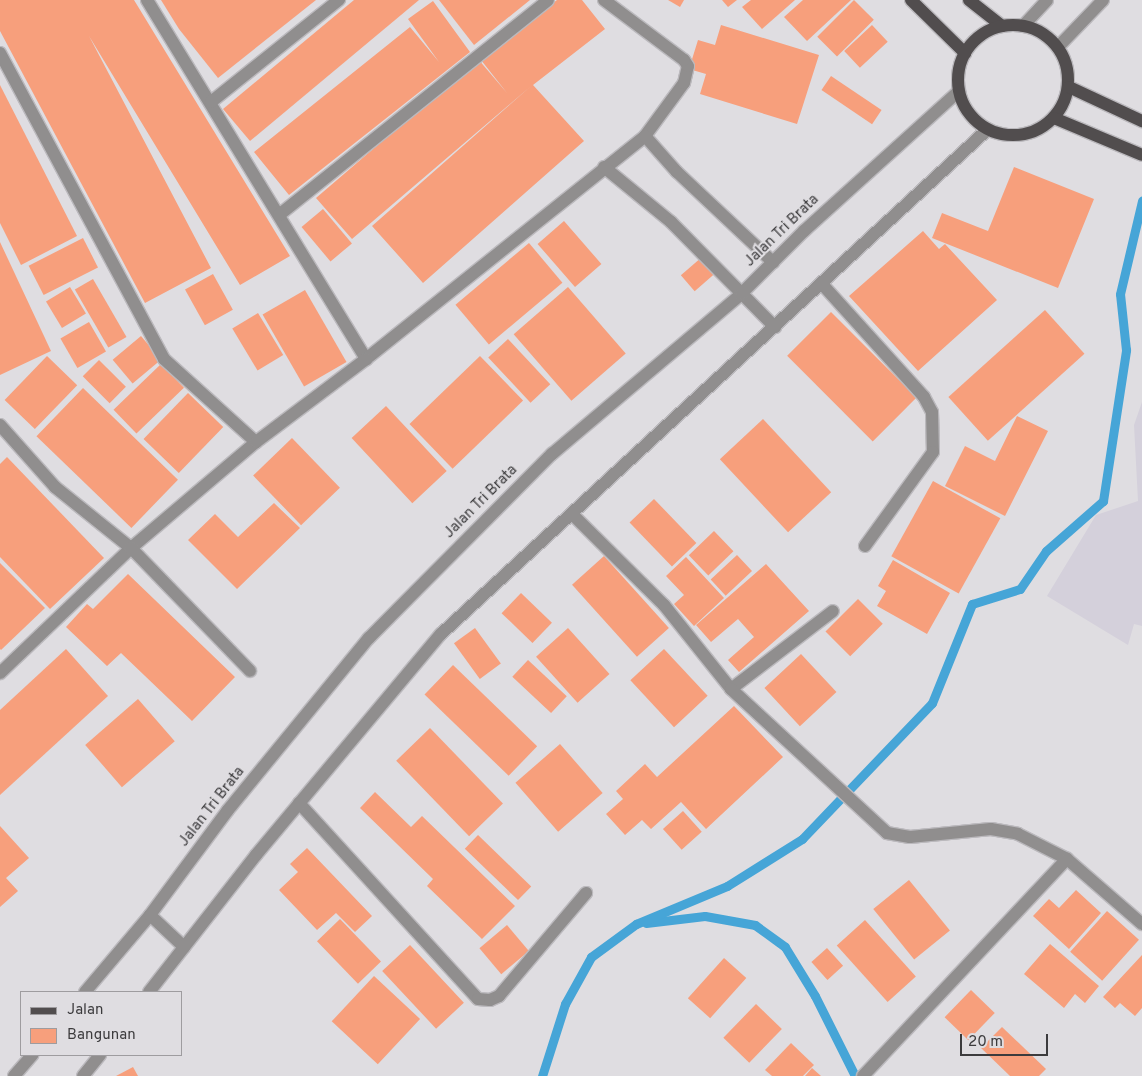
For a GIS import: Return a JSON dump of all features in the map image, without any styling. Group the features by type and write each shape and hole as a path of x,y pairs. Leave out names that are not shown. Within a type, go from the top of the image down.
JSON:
{"main road":[{"path":"911,0 965,53"},
{"path":"969,0 1002,26"},
{"path":"1002,26 1023,26 1043,33 1058,47 1067,66 1069,87 1064,104 1054,118 1039,128 1023,134 1005,134 988,129 975,119 959,90 959,71 965,53 981,35 1002,26"},
{"path":"1069,87 1142,121"},
{"path":"1054,118 1142,155"}],"street":[{"path":"147,0 211,102 366,359"},
{"path":"211,102 338,0"},
{"path":"279,215 548,0"},
{"path":"0,672 131,548 256,442 366,359 644,136 684,83 688,66 604,0"},
{"path":"1023,26 1047,0"},
{"path":"1058,47 1103,0"},
{"path":"0,53 164,359 256,442"},
{"name":"Jalan Tri Brata","path":"85,991 150,915 228,810 369,638 552,454 741,294 773,262 959,90"},
{"path":"150,991 299,803 442,634 572,514 593,491 822,284 988,129"},
{"path":"644,136 677,172 773,262"},
{"path":"604,167 671,222 774,327"},
{"path":"822,284 924,397 932,412 933,452 865,546"},
{"path":"0,425 55,487 131,548 250,671"},
{"path":"572,514 664,605 731,689 886,833 910,837 991,829 1018,834 1067,859 1142,924"},
{"path":"731,689 833,611"},
{"path":"299,803 478,999 499,996 586,893"},
{"path":"863,1076 1067,859"},
{"path":"150,915 184,947"},
{"path":"14,1076 31,1056"},
{"path":"83,1076 99,1056"}],"shaded area":[{"path":"1142,402 1142,626 1134,624 1128,645 1047,596 1096,515 1138,501 1134,425"}],"building":[{"path":"0,0 134,0 290,256 240,285 89,36 211,268 145,303 0,31"},
{"path":"161,0 316,0 218,78 179,29"},
{"path":"354,0 419,0 250,141 223,109"},
{"path":"439,0 530,0 474,45"},
{"path":"557,0 582,0 605,29 533,85 584,141 423,283 372,226 531,86 352,239 316,198 478,59 507,93 481,60"},
{"path":"668,0 684,0 680,7"},
{"path":"722,0 737,0 728,7"},
{"path":"751,0 795,0 762,29 742,7"},
{"path":"803,0 851,0 807,41 784,17"},
{"path":"854,0 874,20 837,57 817,37"},
{"path":"433,1 470,52 289,195 254,152 410,27 439,62 408,19"},
{"path":"721,25 819,55 797,124 700,94 706,74 689,69 698,40 715,45"},
{"path":"872,25 888,42 860,68 844,51"},
{"path":"831,76 882,110 872,124 821,90"},
{"path":"0,85 77,236 21,265 0,223"},
{"path":"1014,167 1094,199 1058,288 932,238 942,213 988,231"},
{"path":"323,209 352,243 330,261 302,227"},
{"path":"564,221 601,264 575,287 538,244"},
{"path":"923,231 939,249 945,244 997,300 918,371 849,296"},
{"path":"83,238 98,267 44,295 29,266"},
{"path":"0,242 51,351 0,375"},
{"path":"529,243 562,283 489,345 455,305"},
{"path":"702,257 716,273 695,291 681,275"},
{"path":"213,274 233,310 205,325 185,290"},
{"path":"93,279 126,337 108,348 75,290"},
{"path":"70,287 86,314 62,328 46,301"},
{"path":"568,287 626,353 571,401 514,334"},
{"path":"305,290 346,362 304,386 263,314"},
{"path":"1045,310 1084,354 988,441 948,397"},
{"path":"831,312 917,398 873,441 787,356"},
{"path":"258,313 283,355 258,370 232,328"},
{"path":"89,322 106,351 77,368 60,338"},
{"path":"141,336 161,360 133,384 113,360"},
{"path":"508,339 550,384 531,403 488,357"},
{"path":"47,356 77,385 35,429 5,400"},
{"path":"480,356 523,401 453,469 410,424"},
{"path":"99,360 126,387 110,403 83,376"},
{"path":"161,364 184,388 136,434 114,410"},
{"path":"83,388 178,480 131,528 36,436"},
{"path":"188,393 223,427 179,473 144,439"},
{"path":"386,406 447,471 412,503 352,438"},
{"path":"1017,416 1048,431 1005,516 945,486 965,446 995,461"},
{"path":"763,419 831,492 788,532 720,459"},
{"path":"292,438 340,488 301,525 253,476"},
{"path":"7,457 104,558 50,609 0,557 0,464"},
{"path":"933,481 1000,518 959,594 891,556"},
{"path":"654,499 696,543 672,566 630,523"},
{"path":"274,503 300,528 237,589 188,540 215,514 238,537"},
{"path":"714,531 733,551 708,575 689,555"},
{"path":"737,555 752,571 726,596 711,580"},
{"path":"604,556 669,628 637,657 572,585"},
{"path":"686,557 724,598 694,626 674,604 684,595 666,576"},
{"path":"893,560 950,593 927,634 877,606 886,591 878,586"},
{"path":"0,563 45,608 1,650 0,649"},
{"path":"766,564 809,611 739,672 728,660 754,637 738,619 711,642 696,625"},
{"path":"128,574 235,677 192,721 121,653 107,666 66,627 87,604 93,609"},
{"path":"521,593 552,623 532,643 502,613"},
{"path":"858,599 883,624 850,656 825,632"},
{"path":"475,628 501,664 480,679 454,643"},
{"path":"568,628 609,674 578,703 536,657"},
{"path":"66,649 108,696 0,795 0,710"},
{"path":"664,649 708,696 674,727 630,680"},
{"path":"801,654 836,692 800,726 764,688"},
{"path":"528,660 567,696 551,713 512,677"},
{"path":"453,665 537,746 509,776 425,694"},
{"path":"138,699 175,741 122,787 85,745"},
{"path":"734,706 783,757 706,829 681,802 651,829 642,820 625,835 606,814 623,799 616,791 645,764 657,777"},
{"path":"430,728 503,804 469,836 396,761"},
{"path":"560,744 603,793 558,832 515,783"},
{"path":"375,792 411,827 422,816 515,906 482,939 427,886 433,879 360,808"},
{"path":"683,811 702,832 682,850 663,829"},
{"path":"0,826 29,858 6,878 18,891 0,907"},
{"path":"478,835 531,886 518,900 465,849"},
{"path":"307,848 372,916 355,932 336,913 317,930 279,890 298,872 290,864"},
{"path":"909,880 950,931 914,959 873,909"},
{"path":"1076,890 1101,913 1069,949 1033,916 1049,899 1059,908"},
{"path":"1107,911 1139,940 1102,981 1070,952"},
{"path":"340,919 381,961 358,984 317,941"},
{"path":"865,920 916,976 888,1002 837,945"},
{"path":"507,925 529,951 501,974 479,948"},
{"path":"1050,944 1099,986 1085,1003 1075,994 1064,1008 1024,974"},
{"path":"410,945 464,1003 436,1029 382,971"},
{"path":"827,948 843,966 827,980 811,962"},
{"path":"1142,955 1142,1008 1135,1016 1120,1003 1115,1008 1103,997"},
{"path":"724,958 746,978 710,1018 688,998"},
{"path":"374,976 420,1019 378,1064 332,1021"},
{"path":"971,990 995,1013 968,1040 945,1017"},
{"path":"756,1004 782,1029 749,1063 723,1038"},
{"path":"1002,1027 1046,1069 1039,1076 1010,1076 981,1048"},
{"path":"791,1043 814,1065 803,1076 772,1076 765,1070"},
{"path":"133,1067 138,1076 116,1076"},
{"path":"812,1068 821,1076 805,1076"}],"waterway":[{"path":"542,1076 565,1004 591,957 636,924 727,886 802,839 932,703 972,604 1020,589 1046,551 1103,501 1126,350 1120,294 1142,201"},
{"path":"646,923 705,916 755,925 785,947 815,996 855,1076"}]}
